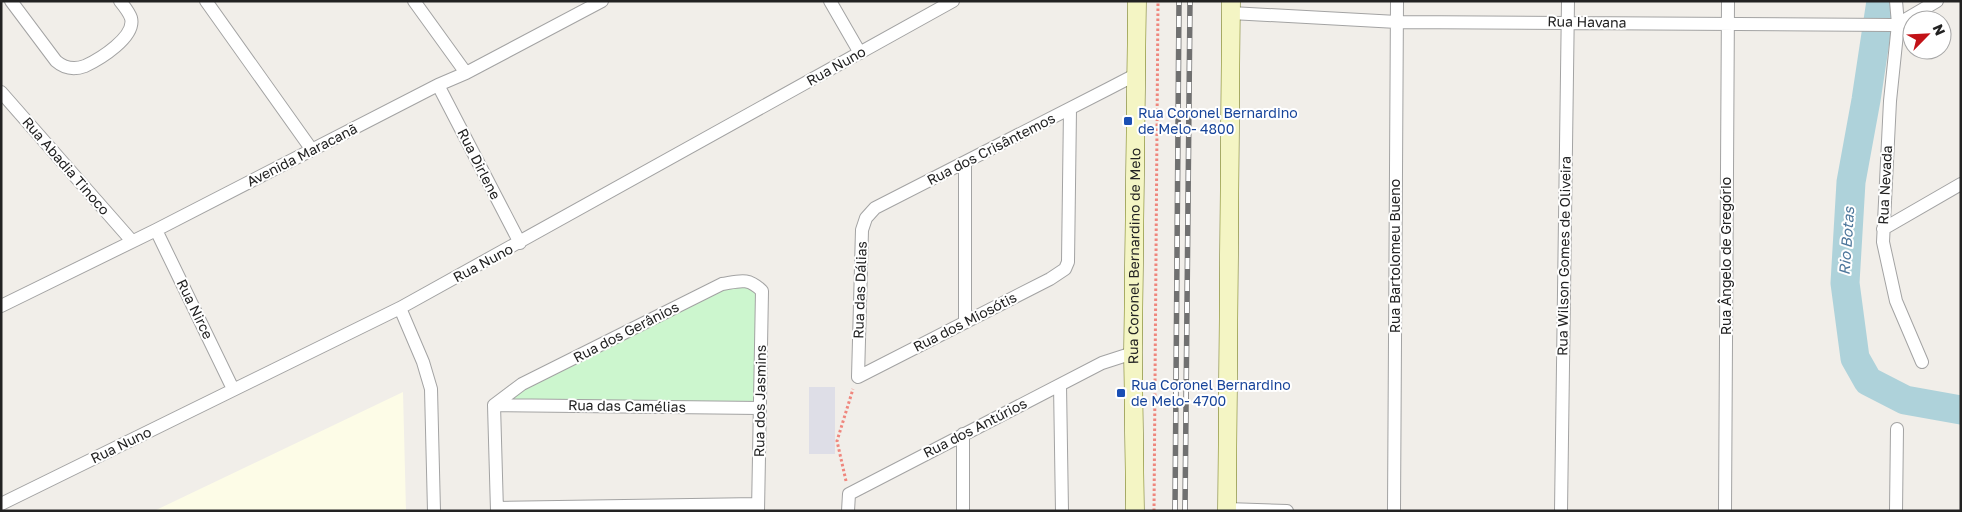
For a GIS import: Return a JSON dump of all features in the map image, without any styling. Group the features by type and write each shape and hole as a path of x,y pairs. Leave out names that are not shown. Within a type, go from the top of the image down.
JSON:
{"main road":[{"name":"Rua Coronel Bernardino de Melo","path":"1135,511 1133,353 1137,1"},
{"path":"1227,510 1231,7"}],"street":[{"path":"11,1 56,61 63,67 74,68 84,66 125,40 130,28 131,19 120,1"},
{"path":"206,1 312,150"},
{"path":"414,1 466,73"},
{"name":"Avenida Maracanã","path":"1,306 131,240 156,230 438,85 466,73 602,1"},
{"path":"830,1 860,53"},
{"name":"Rua Nuno","path":"1,504 400,308 953,1"},
{"name":"Rua Bartolomeu Bueno","path":"1394,511 1398,1"},
{"name":"Rua Wilson Gomes de Oliveira","path":"1561,511 1568,1"},
{"name":"Rua Ângelo de Gregório","path":"1725,511 1728,1"},
{"name":"Rua Nevada","path":"1896,1 1883,229 1888,273 1896,301 1922,362"},
{"name":"Rua Havana","path":"1231,7 1397,22 1842,25 1895,24 1937,1"},
{"name":"Rua dos Crisântemos","path":"875,208 1135,75"},
{"name":"Rua Dirlene","path":"438,85 520,243"},
{"name":"Rua Abadia Tinoco","path":"1,92 131,240"},
{"name":"Rua dos Miosótis","path":"858,377 1050,279 1064,269 1068,262 1070,109"},
{"path":"965,162 965,321"},
{"path":"1883,229 1961,184"},
{"name":"Rua das Dálias","path":"858,377 862,230 866,218 875,208"},
{"name":"Rua Nirce","path":"156,230 233,389"},
{"name":"Rua dos Gerânios","path":"494,405 522,384 722,284 741,280 753,282 762,291"},
{"name":"Rua dos Jasmins","path":"758,507 762,291"},
{"path":"400,308 423,362 431,389 434,511"},
{"name":"Rua dos Antúrios","path":"849,494 1102,363 1133,353"},
{"path":"1060,385 1062,511"},
{"path":"494,405 497,509 758,507"},
{"name":"Rua das Camélias","path":"494,405 760,408"},
{"path":"1896,511 1897,429"},
{"path":"963,434 963,511"},
{"path":"848,511 849,494"},
{"path":"1227,510 1287,511"}],"path":[{"path":"1154,511 1158,1"},
{"path":"849,494 836,441 858,377"}],"shaded area":[{"path":"809,387 835,387 835,454 809,454"},
{"path":"403,392 406,511 154,511"}],"green space":[{"path":"739,285 762,291 758,404 500,399 722,290"}],"waterway":[{"name":"Rio Botas","path":"1881,1 1851,182 1845,283 1855,358 1868,381 1905,400 1961,410"}],"railway":[{"path":"1175,511 1179,1"},
{"path":"1185,511 1190,1"}],"place":[{"name":"Rua Coronel Bernardino de Melo- 4800","path":"1128,121"},
{"name":"Rua Coronel Bernardino de Melo- 4700","path":"1121,393"}]}
